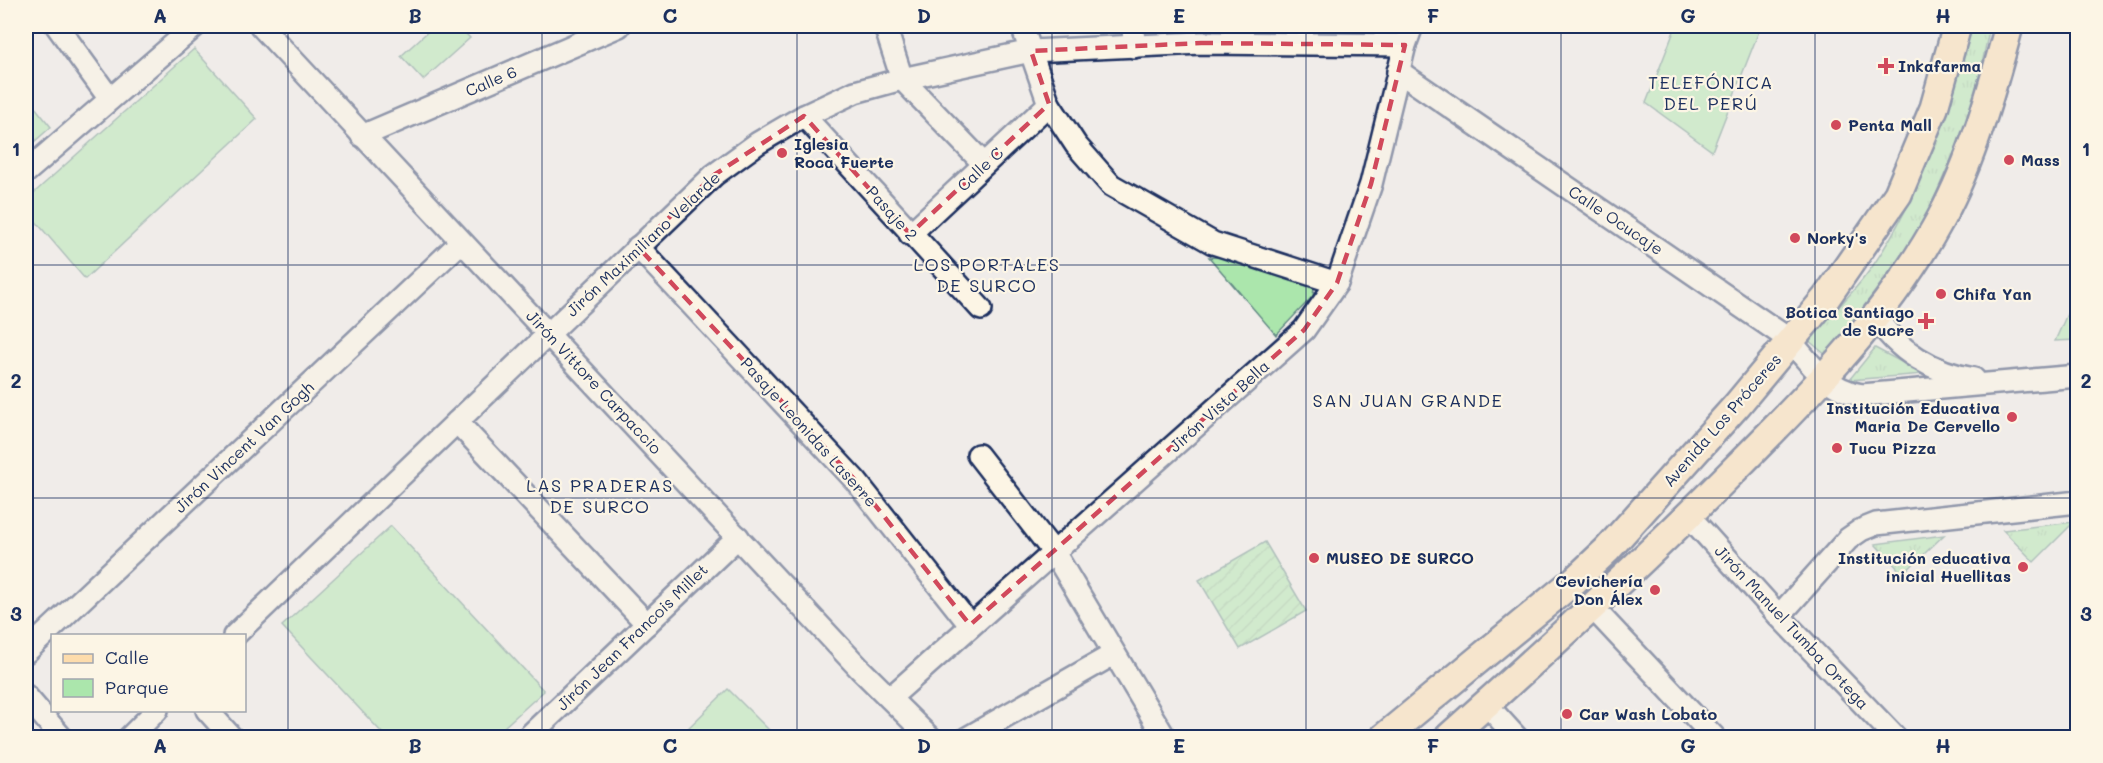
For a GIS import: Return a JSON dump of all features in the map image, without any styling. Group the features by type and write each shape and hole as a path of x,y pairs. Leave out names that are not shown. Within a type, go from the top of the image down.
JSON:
{"main road":[{"name":"Avenida Los Próceres","path":"1383,738 1575,580 1607,550 1737,405 1791,340 1852,262 1898,194 1934,108 1956,26"},
{"path":"1448,738 1487,705 1689,516 1825,379 1876,316 1902,281 1942,217 1980,123 2009,26"}],"street":[{"path":"57,26 110,99"},
{"path":"26,172 195,26"},
{"name":"Jirón Vittore Carpaccio","path":"261,26 738,537 930,738"},
{"name":"Calle 6","path":"362,136 619,26"},
{"path":"885,26 902,78 984,164"},
{"path":"1022,26 1049,104 1076,145 1111,185 1213,243 1337,283"},
{"path":"1133,26 1134,47"},
{"name":"Jirón Maximiliano Velarde","path":"236,634 714,175 758,143 804,116 855,92 902,78 1031,51 1408,35"},
{"name":"Jirón Vista Bella","path":"890,698 970,625 1055,554 1304,330 1337,283 1371,184 1408,35"},
{"name":"Calle Ocucaje","path":"1398,71 1791,340 1825,379"},
{"name":"Calle C","path":"910,234 1049,104"},
{"name":"Pasaje 2","path":"804,116 981,309"},
{"name":"Jirón Vincent Van Gogh","path":"26,652 461,242"},
{"name":"Pasaje Leonidas Laserre","path":"638,247 856,482 970,625"},
{"path":"1876,316 1893,341 1905,351 1943,371 1995,382"},
{"path":"1825,379 1836,388 1862,395 2078,376"},
{"path":"457,422 647,624"},
{"path":"978,455 1055,554 1165,738"},
{"path":"1779,616 1848,540 1861,530 1876,524 2078,502"},
{"name":"Jirón Manuel Tumba Ortega","path":"1689,516 1779,616 1896,738"},
{"name":"Jirón Jean Francois Millet","path":"527,738 738,537"},
{"path":"1592,607 1715,738"},
{"path":"967,738 1114,654"},
{"path":"26,696 62,738"},
{"path":"1487,705 1517,738"},
{"path":"129,738 156,712"},
{"path":"208,712 232,738"}],"highlighted area":[{"path":"1201,43 1405,45 1371,184 1337,283 1304,330 970,625 856,481 638,247 714,175 804,116 910,234 1049,104 1031,51"}],"green space":[{"path":"434,26 458,26 470,38 423,80 401,56"},
{"path":"1676,26 1761,26 1712,151 1646,103"},
{"path":"1972,26 1990,26 1972,111 1920,231 1827,356 1808,340 1865,277 1890,239 1932,151"},
{"path":"194,49 257,119 85,279 26,210 26,200"},
{"path":"26,96 51,127 26,149"},
{"path":"1209,257 1237,258 1308,280 1314,288 1313,296 1276,335"},
{"path":"2077,291 2077,340 2055,341 2076,294"},
{"path":"1875,348 1924,374 1849,380"},
{"path":"2074,522 2034,562 2003,530"},
{"path":"391,526 544,691 493,737 386,737 282,626"},
{"path":"1944,535 1903,574 1875,544"},
{"path":"1265,542 1306,611 1240,649 1199,580"},
{"path":"728,689 776,737 679,737"}],"place":[{"name":"Inkafarma","path":"1886,66"},
{"name":"Penta Mall","path":"1836,125"},
{"name":"Iglesia Roca Fuerte","path":"782,153"},
{"name":"Mass","path":"2009,160"},
{"name":"Norky's","path":"1795,238"},
{"name":"Chifa Yan","path":"1941,294"},
{"name":"Botica Santiago de Sucre","path":"1926,321"},
{"name":"Institución Educativa Maria De Cervello","path":"2012,417"},
{"name":"Tucu Pizza","path":"1837,448"},
{"name":"MUSEO DE SURCO","path":"1314,558"},
{"name":"Institución educativa inicial Huellitas","path":"2023,567"},
{"name":"Cevichería Don Álex","path":"1655,590"},
{"name":"Car Wash Lobato","path":"1567,714"}],"district":[{"name":"TELEFÓNICA DEL PERÚ","path":"1711,94"},
{"name":"LOS PORTALES DE SURCO","path":"987,275"},
{"name":"SAN JUAN GRANDE","path":"1408,401"},
{"name":"LAS PRADERAS DE SURCO","path":"600,496"}]}
